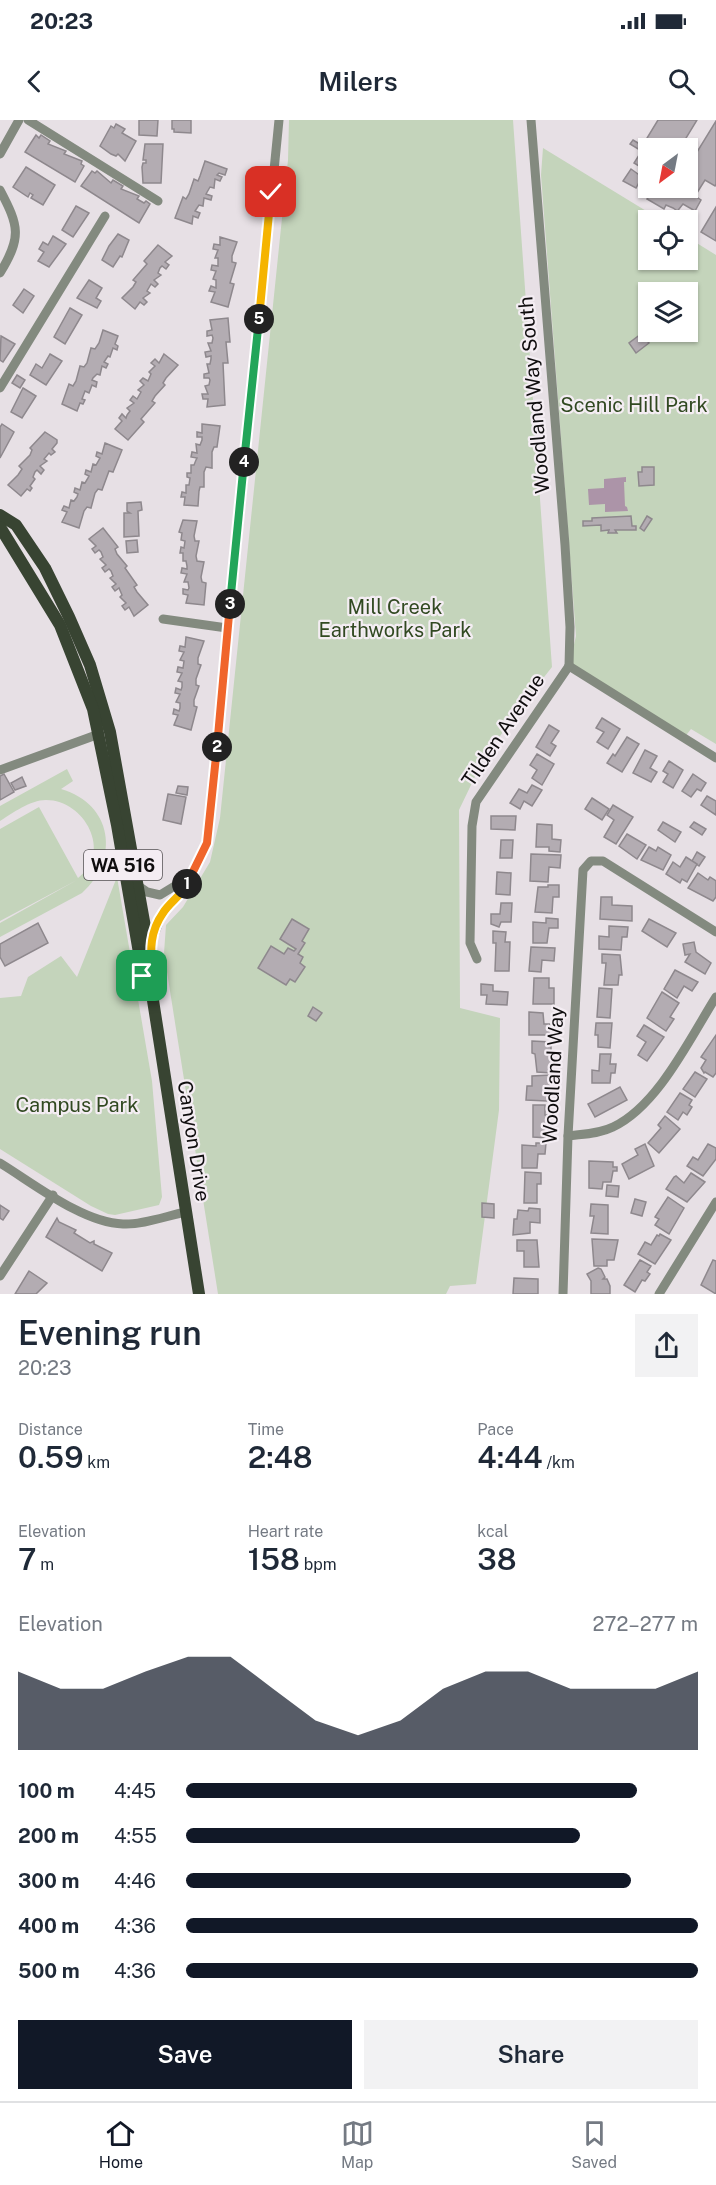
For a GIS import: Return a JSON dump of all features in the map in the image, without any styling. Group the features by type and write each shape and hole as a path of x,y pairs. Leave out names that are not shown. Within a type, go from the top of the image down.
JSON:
{"main road":[{"name":"WA 516","path":"0,515 15,525 45,568 69,617 90,665 104,733"},
{"name":"WA 516","path":"0,527 33,577 60,625 104,733"},
{"name":"Canyon Drive","path":"104,733 149,950 153,975 152,994 199,1294"},
{"name":"Canyon Drive","path":"104,733 142,976 152,994"}],"street":[{"path":"0,154 19,120"},
{"path":"28,120 158,201"},
{"path":"149,950 163,912 183,892 201,860 207,843 279,120"},
{"name":"Woodland Way South","path":"531,120 570,627 569,666"},
{"path":"0,190 12,211 17,233 14,248 1,267"},
{"path":"0,388 105,216"},
{"path":"163,619 227,628"},
{"path":"569,666 716,758"},
{"name":"Tilden Avenue","path":"477,959 470,943 472,826 476,802 569,666"},
{"path":"0,770 104,733"},
{"name":"Woodland Way","path":"563,1294 568,1136 583,870 591,861 603,861 716,932"},
{"path":"137,885 147,892 160,895 191,876"},
{"path":"568,1136 597,1133 612,1128 636,1113 665,1076 716,997"},
{"path":"1,1165 83,1212 111,1223 125,1224 186,1212"},
{"path":"0,1276 53,1195"},
{"path":"658,1294 716,1202"}],"green space":[{"name":"Mill Creek Earthworks Park","path":"289,120 513,120 552,667 483,760 459,810 460,1008 500,1018 499,1110 476,1284 450,1286 446,1294 218,1294 164,953 166,925 183,907 210,862 220,818 288,160"},
{"name":"Scenic Hill Park","path":"543,148 645,210 638,210 638,270 698,270 698,244 716,255 716,744 691,729 684,738 569,666 576,636 541,175"},
{"path":"67,769 73,781 61,789 78,796 92,807 101,820 106,849 102,865 82,893 0,937 0,923 77,880 0,921 0,829 39,807 78,878 88,867 93,855 94,842 90,830 82,818 60,802 46,800 34,802 0,821 0,806"},
{"name":"Campus Park","path":"117,877 152,1081 162,1197 159,1205 115,1215 91,1206 0,1149 0,998 21,996 28,977 61,956 77,977"}],"shaded area":[{"path":"626,477 626,482 624,482 625,506 628,511 605,512 605,504 589,505 588,489 604,488 604,479"}],"building":[{"path":"139,120 158,120 157,136 139,135"},
{"path":"172,120 191,120 191,133 174,132"},
{"path":"658,120 697,120 686,138 647,138"},
{"path":"716,121 716,184 715,186 705,180 698,191 698,150"},
{"path":"116,124 125,129 122,133 136,141 125,161 118,154 116,156 111,154 100,146 111,126 114,128"},
{"path":"36,135 39,138 41,135 50,141 48,144 66,151 64,154 82,161 81,164 84,166 75,182 25,152"},
{"path":"633,140 638,143 638,149 630,144"},
{"path":"145,144 163,144 161,183 143,183 142,167 143,163 146,163 146,160 143,160"},
{"path":"205,161 227,169 225,175 219,173 217,175 222,177 220,181 215,179 214,188 210,187 206,194 212,196 211,200 204,198 203,206 199,205 195,211 200,213 198,218 193,216 192,224 175,218 183,197 186,199 189,194 194,179 198,181"},
{"path":"26,167 55,185 43,205 31,198 33,195 30,193 28,197 13,187"},
{"path":"631,169 638,174 636,188 623,181"},
{"path":"92,171 95,173 97,171 111,183 113,180 123,186 121,189 139,196 137,199 150,204 139,223 81,186"},
{"path":"698,198 701,200 696,210 683,204 676,210 666,205 664,209 647,199"},
{"path":"76,206 89,213 73,237 62,230"},
{"path":"716,207 716,241 701,232"},
{"path":"118,234 129,240 122,257 120,256 113,267 102,260"},
{"path":"53,236 66,244 49,267 38,261 44,252 39,249 43,242 48,245"},
{"path":"220,237 237,242 232,256 232,262 236,263 230,283 234,284 228,307 211,302 215,292 209,291 211,286 216,288 216,280 213,279 216,271 211,270 212,265 218,266 218,258 215,258 218,250 213,249 214,244 220,245"},
{"path":"158,245 172,256 165,262 169,265 166,269 162,266 160,268 158,273 161,275 154,280 158,284 155,287 151,284 147,291 150,293 143,298 147,302 144,305 140,302 135,309 122,298 133,287 136,282 133,280 147,264 144,261"},
{"path":"89,280 102,288 96,298 101,301 97,308 77,298"},
{"path":"24,289 34,296 23,313 13,305"},
{"path":"70,308 82,315 65,344 54,337"},
{"path":"228,318 230,342 226,342 228,363 223,363 225,405 207,407 208,399 203,399 202,394 208,394 205,386 209,385 210,380 204,378 204,374 209,373 207,364 210,364 211,356 206,357 205,352 211,351 208,343 212,343 213,338 212,335 207,336 207,331 212,330 210,320"},
{"path":"103,330 118,336 115,344 118,346 117,350 113,348 110,357 108,356 104,362 108,364 106,368 102,366 100,375 97,374 93,378 92,380 97,382 96,387 92,385 89,393 85,391 82,399 85,400 83,404 80,403 77,411 62,404 69,384 73,386 80,366 84,367 87,363 91,348 95,349 99,343"},
{"path":"1,336 15,344 3,362 0,360"},
{"path":"638,336 638,342 649,343 636,353 629,343"},
{"path":"50,354 62,361 46,385 30,375 36,364 42,368"},
{"path":"164,354 178,365 166,378 163,383 165,385 152,401 155,403 141,419 144,422 128,440 115,429 122,421 119,418 122,414 126,418 130,411 127,408 134,403 130,400 133,396 137,399 141,392 138,390 144,385 140,381 143,378 148,381 151,374 149,372 155,366 151,363 155,359 159,363"},
{"path":"17,375 25,380 20,388 12,383"},
{"path":"23,388 36,396 22,418 11,412"},
{"path":"2,424 14,432 0,458 0,427"},
{"path":"202,424 220,426 217,447 214,447 212,452 212,468 206,467 204,472 204,487 200,487 198,506 184,505 185,497 181,497 182,492 186,493 186,485 189,485 190,478 187,477 187,473 191,473 191,465 194,465 197,458 191,457 192,452 197,453 196,444 200,445 202,440 202,437 197,437 197,432 202,433"},
{"path":"45,432 57,440 52,449 55,452 51,455 49,453 44,459 47,461 40,466 44,470 41,474 37,470 35,472 33,477 35,479 30,486 32,488 30,491 27,489 21,496 8,485 22,469 19,466 30,455 32,450 30,448"},
{"path":"105,443 122,450 113,472 109,471 102,490 98,489 95,493 91,508 87,507 84,511 79,528 62,522 67,512 62,510 64,506 69,508 71,500 74,501 77,497 78,494 74,492 75,488 80,490 82,482 85,483 89,476 85,474 86,470 91,472 93,464 96,465 100,458 96,456 97,452 102,454"},
{"path":"642,467 654,467 654,485 639,486 638,472 642,472"},
{"path":"141,502 142,510 138,511 139,536 124,537 124,513 130,513 127,511 127,503"},
{"path":"631,516 632,526 636,526 636,530 615,530 617,533 608,533 609,530 601,531 601,525 583,526 583,521 592,521 592,518"},
{"path":"647,516 652,519 644,531 640,528"},
{"path":"183,520 197,521 194,536 195,541 199,541 197,561 204,562 201,577 202,582 206,583 204,605 186,603 188,595 183,594 183,589 188,590 189,588 188,582 184,582 187,574 181,573 182,568 187,569 186,561 183,561 183,553 180,553 185,541 181,540 182,533 179,532"},
{"path":"103,528 118,547 115,549 117,554 127,566 125,568 137,585 134,587 148,605 134,616 129,607 125,610 122,606 126,603 120,597 122,595 119,588 115,591 112,587 116,584 110,578 113,576 111,571 109,569 105,572 102,568 106,565 100,559 103,557 101,552 99,550 95,553 92,549 96,546 89,539"},
{"path":"137,540 138,552 127,553 126,541"},
{"path":"186,637 204,641 198,658 198,664 201,665 196,685 199,686 194,700 194,706 197,707 191,730 174,725 178,715 173,714 174,709 179,711 180,708 180,703 176,702 180,694 175,693 176,688 181,690 182,687 182,682 178,681 182,673 177,672 178,667 183,668 184,661 180,660 184,652 179,651 180,646 185,647"},
{"path":"602,718 620,729 608,749 597,742 604,732 596,728"},
{"path":"549,725 559,731 551,743 556,746 550,756 536,747"},
{"path":"627,737 639,744 622,772 607,763 613,754 615,756"},
{"path":"645,750 657,756 650,768 657,772 651,782 633,773"},
{"path":"537,754 554,764 542,785 532,778 537,770 530,765"},
{"path":"669,761 683,770 673,788 663,782 668,774 663,771"},
{"path":"4,774 14,792 0,800 0,776"},
{"path":"693,774 706,783 701,791 697,789 691,797 682,791"},
{"path":"22,777 26,786 15,790 11,783"},
{"path":"532,785 542,790 532,806 524,801 520,809 510,803 519,789 527,793"},
{"path":"178,786 188,787 187,795 176,793"},
{"path":"168,794 186,797 181,824 163,820"},
{"path":"707,796 716,801 716,815 701,805"},
{"path":"592,798 609,809 602,820 585,809"},
{"path":"613,805 633,817 616,844 604,837 614,820 607,815"},
{"path":"491,816 516,816 515,830 491,829"},
{"path":"663,822 681,832 675,842 658,830"},
{"path":"694,822 706,829 702,835 690,827"},
{"path":"537,824 552,825 552,839 561,840 560,852 549,851 549,847 536,847"},
{"path":"627,834 646,845 637,859 619,846"},
{"path":"501,840 513,840 512,858 500,858"},
{"path":"649,847 656,851 658,847 671,855 663,870 641,860"},
{"path":"697,852 705,857 699,866 692,861"},
{"path":"531,854 561,855 560,868 549,867 548,882 530,881"},
{"path":"686,857 697,864 687,882 682,879 680,883 666,874 673,862 680,867"},
{"path":"497,872 511,873 510,895 496,894"},
{"path":"698,873 708,880 710,877 716,881 716,897 713,901 688,888"},
{"path":"548,885 559,885 559,897 553,897 552,913 535,912 538,887 548,887"},
{"path":"601,897 612,897 612,905 632,906 632,921 600,919"},
{"path":"501,903 512,903 511,922 501,922 499,927 491,924 491,914 500,914"},
{"path":"546,918 558,919 558,928 549,928 547,943 533,943 533,922 546,923"},
{"path":"292,919 309,929 302,941 305,943 298,954 303,957 300,963 305,967 295,982 290,979 286,985 258,968 271,946 284,954 288,948 294,951 296,949 280,939"},
{"path":"649,919 676,933 667,947 642,931"},
{"path":"38,923 48,943 5,966 0,957 0,944"},
{"path":"609,926 628,927 627,937 622,937 621,950 599,949 599,936 609,937"},
{"path":"493,931 506,932 505,942 510,942 509,971 495,971 496,943 493,943"},
{"path":"694,942 696,952 711,963 705,974 685,962 690,954 685,955 683,944"},
{"path":"531,947 555,948 554,961 542,960 541,972 529,971"},
{"path":"602,954 620,955 622,975 619,975 618,985 604,985 606,963 602,963"},
{"path":"675,970 698,982 692,991 684,986 677,998 664,989"},
{"path":"534,978 549,978 549,988 554,988 554,1004 533,1004"},
{"path":"481,984 493,985 493,991 508,992 507,1005 486,1004 487,995 481,995"},
{"path":"599,988 612,989 610,1018 597,1017"},
{"path":"662,992 679,1003 670,1017 674,1019 666,1031 647,1018"},
{"path":"313,1007 322,1013 316,1021 308,1016"},
{"path":"529,1012 543,1013 544,1024 550,1024 549,1035 529,1035"},
{"path":"596,1023 612,1023 610,1048 598,1047 598,1035 595,1035"},
{"path":"644,1025 664,1037 647,1061 638,1055 646,1042 637,1036"},
{"path":"716,1035 716,1073 713,1077 704,1073 701,1068 706,1060 701,1057"},
{"path":"532,1041 551,1042 551,1073 537,1072 535,1054 532,1053"},
{"path":"600,1054 611,1054 610,1064 616,1064 615,1073 611,1073 610,1083 592,1083 592,1070 599,1071"},
{"path":"695,1072 707,1079 695,1097 683,1089"},
{"path":"551,1075 547,1101 526,1100 527,1086 532,1086 532,1076"},
{"path":"620,1087 627,1100 595,1117 588,1104"},
{"path":"680,1093 692,1100 689,1105 692,1107 687,1115 683,1112 678,1120 667,1112"},
{"path":"533,1105 545,1105 545,1115 548,1115 548,1138 533,1137"},
{"path":"665,1116 680,1129 659,1153 648,1143 661,1128 658,1125"},
{"path":"536,1143 546,1143 545,1154 538,1154 537,1168 522,1168 522,1145 536,1146"},
{"path":"645,1144 654,1166 629,1179 622,1164 638,1155 635,1149"},
{"path":"708,1144 716,1148 716,1159 703,1176 687,1166 693,1157 698,1160"},
{"path":"589,1161 613,1162 613,1167 617,1167 617,1171 613,1171 611,1182 603,1182 602,1189 589,1188"},
{"path":"525,1172 541,1173 541,1184 537,1184 537,1203 524,1203"},
{"path":"691,1173 705,1182 687,1202 666,1189 674,1177 676,1176 684,1183"},
{"path":"607,1185 619,1186 618,1197 606,1196"},
{"path":"668,1197 684,1208 669,1234 655,1225 659,1219 655,1217"},
{"path":"635,1199 646,1202 642,1216 631,1213"},
{"path":"482,1203 494,1204 494,1218 482,1217"},
{"path":"591,1204 608,1205 608,1234 591,1233 594,1216 590,1216"},
{"path":"0,1205 9,1211 3,1220 0,1218"},
{"path":"529,1208 540,1209 540,1223 530,1222 530,1233 513,1235 514,1219 517,1219 518,1210 528,1211"},
{"path":"57,1218 59,1222 76,1230 74,1233 90,1243 94,1241 94,1244 112,1253 102,1271 46,1237"},
{"path":"660,1234 671,1240 655,1264 638,1254 645,1242 651,1245"},
{"path":"592,1239 618,1240 614,1260 607,1260 607,1266 594,1266"},
{"path":"517,1240 537,1240 539,1267 524,1267 524,1251 517,1251"},
{"path":"640,1260 651,1266 647,1272 650,1274 645,1281 642,1280 635,1292 624,1285"},
{"path":"713,1260 716,1261 716,1294 701,1285"},
{"path":"598,1268 605,1277 603,1279 607,1279 610,1294 591,1294 591,1281 587,1274"},
{"path":"29,1271 47,1283 36,1294 15,1294"},
{"path":"514,1278 538,1279 538,1294 513,1294"}],"route":[{"path":"142,976 152,994 153,975 149,950 156,926 163,912 186,887 201,860 207,843 271,192"}]}
